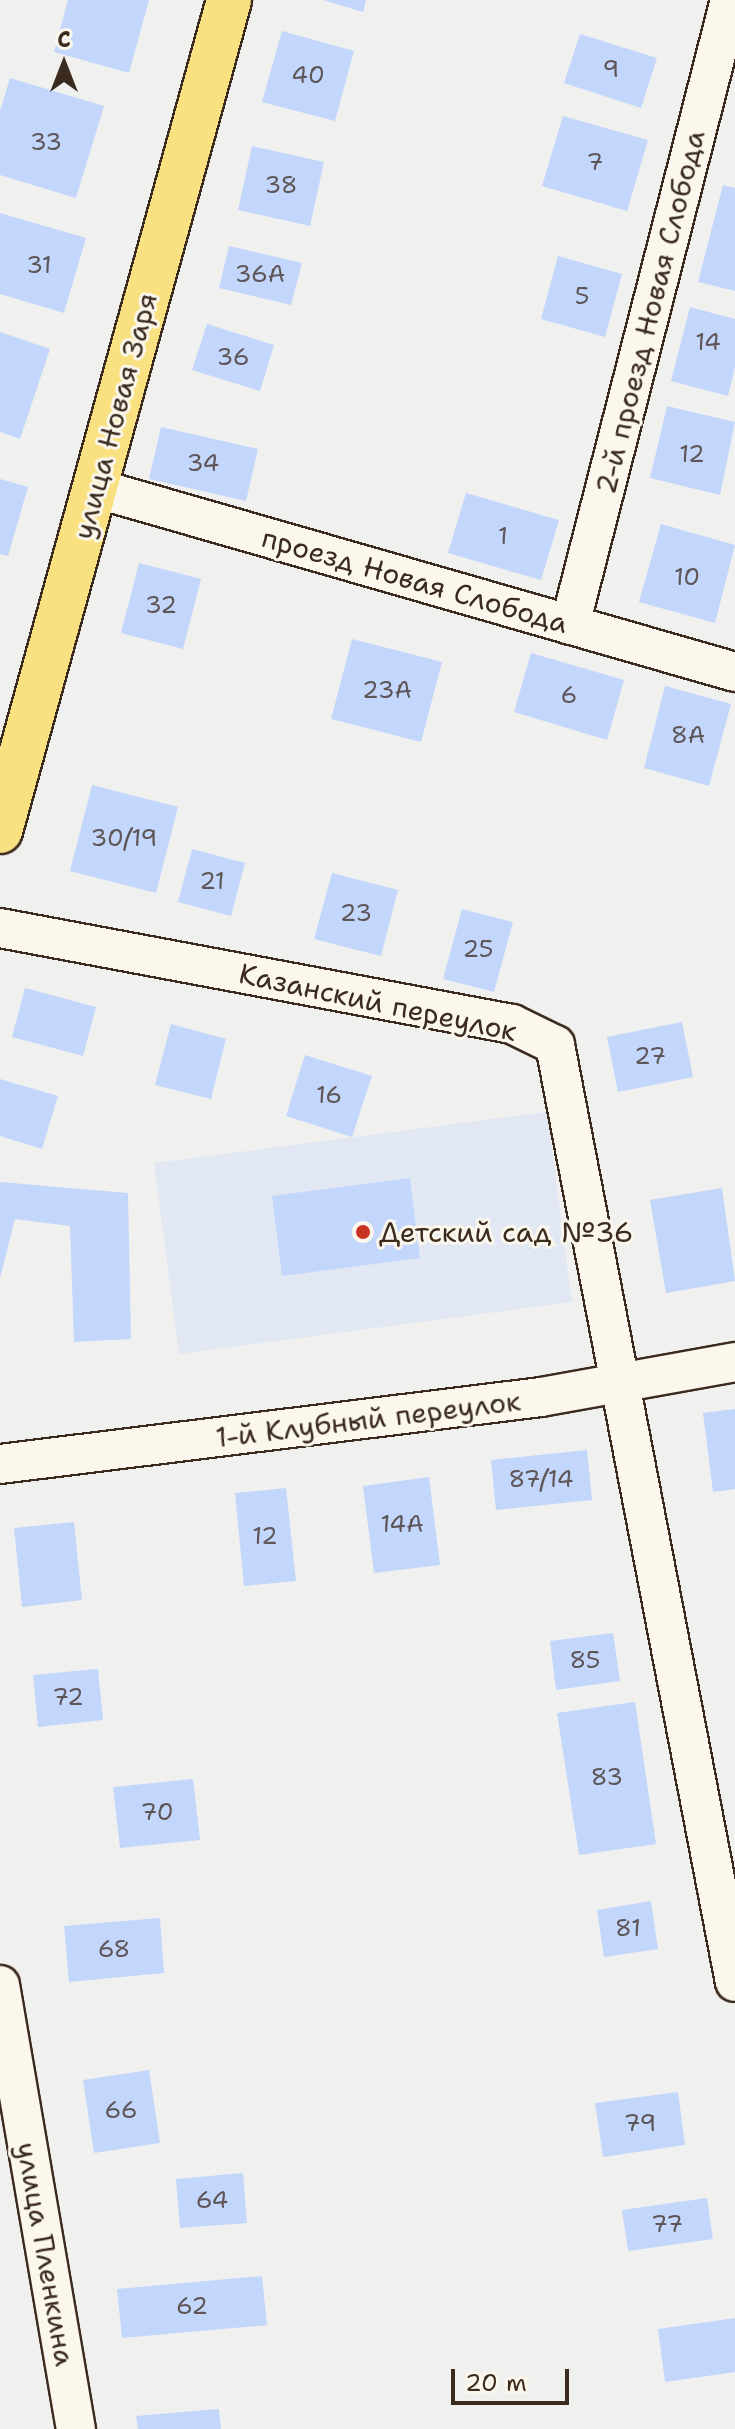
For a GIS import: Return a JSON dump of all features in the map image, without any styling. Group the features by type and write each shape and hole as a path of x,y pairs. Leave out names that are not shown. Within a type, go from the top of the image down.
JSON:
{"main road":[{"name":"улица Новая Заря","path":"0,831 229,0"}],"street":[{"name":"2-й проезд Новая Слобода","path":"570,625 730,0"},
{"name":"проезд Новая Слобода","path":"95,488 735,672"},
{"name":"Казанский переулок","path":"0,928 512,1024 555,1045 620,1385"},
{"name":"1-й Клубный переулок","path":"0,1464 620,1385 735,1362"},
{"path":"620,1385 735,1982"},
{"name":"улица Пленкина","path":"0,1985 76,2429"}],"shaded area":[{"name":"Детский сад №36","path":"547,1112 572,1302 179,1354 154,1163"}],"building":[{"path":"68,0 149,0 129,73 54,52"},
{"path":"323,0 366,0 363,12"},
{"path":"282,31 354,51 335,121 262,102"},
{"path":"580,34 657,58 641,108 564,83"},
{"path":"10,78 104,106 76,198 0,175 0,111"},
{"path":"563,116 648,140 627,211 542,186"},
{"path":"252,146 324,162 310,226 238,210"},
{"path":"723,185 735,188 735,291 698,282"},
{"path":"0,213 86,238 64,313 0,294"},
{"path":"229,246 302,263 291,305 219,288"},
{"path":"558,256 622,274 605,337 541,319"},
{"path":"690,307 735,319 735,367 728,396 671,381"},
{"path":"207,324 274,345 260,391 192,370"},
{"path":"0,332 50,349 20,439 0,432"},
{"path":"667,406 735,422 720,495 650,478"},
{"path":"161,427 258,449 246,501 149,479"},
{"path":"0,479 28,487 8,556 0,554"},
{"path":"466,493 559,520 541,580 448,553"},
{"path":"661,524 735,545 715,623 639,602"},
{"path":"139,563 201,579 183,649 121,633"},
{"path":"352,639 442,662 421,742 331,719"},
{"path":"531,653 624,680 607,740 514,712"},
{"path":"665,686 731,704 709,786 644,768"},
{"path":"92,785 178,807 156,893 70,871"},
{"path":"192,849 245,863 231,916 178,902"},
{"path":"332,873 398,890 381,956 314,939"},
{"path":"462,909 513,922 494,992 443,979"},
{"path":"25,988 96,1007 83,1056 12,1037"},
{"path":"682,1022 693,1077 618,1092 607,1037"},
{"path":"171,1024 226,1039 211,1099 155,1085"},
{"path":"305,1055 372,1076 352,1137 286,1116"},
{"path":"0,1079 58,1096 42,1149 0,1136"},
{"path":"410,1178 420,1258 282,1276 272,1196"},
{"path":"0,1182 128,1193 131,1339 74,1342 70,1226 15,1219 0,1278"},
{"path":"722,1188 735,1281 666,1293 650,1200"},
{"path":"735,1409 735,1489 713,1492 703,1413"},
{"path":"587,1450 592,1500 496,1510 491,1460"},
{"path":"429,1477 440,1565 374,1573 363,1486"},
{"path":"286,1488 296,1581 244,1586 235,1493"},
{"path":"74,1522 82,1600 22,1607 14,1528"},
{"path":"613,1633 620,1681 556,1690 550,1641"},
{"path":"98,1669 103,1720 38,1727 33,1675"},
{"path":"635,1702 656,1844 579,1855 557,1713"},
{"path":"193,1779 200,1840 120,1848 113,1787"},
{"path":"651,1901 658,1949 604,1957 597,1910"},
{"path":"160,1918 164,1973 69,1982 64,1926"},
{"path":"149,2070 160,2143 94,2153 83,2080"},
{"path":"678,2092 685,2145 603,2157 595,2103"},
{"path":"243,2173 247,2223 180,2228 176,2179"},
{"path":"707,2198 713,2239 628,2251 622,2210"},
{"path":"262,2276 267,2325 122,2338 117,2289"},
{"path":"735,2318 735,2372 665,2382 658,2329"},
{"path":"219,2409 221,2429 138,2429 136,2416"}],"place":[{"name":"Детский сад №36","path":"363,1232"}]}
